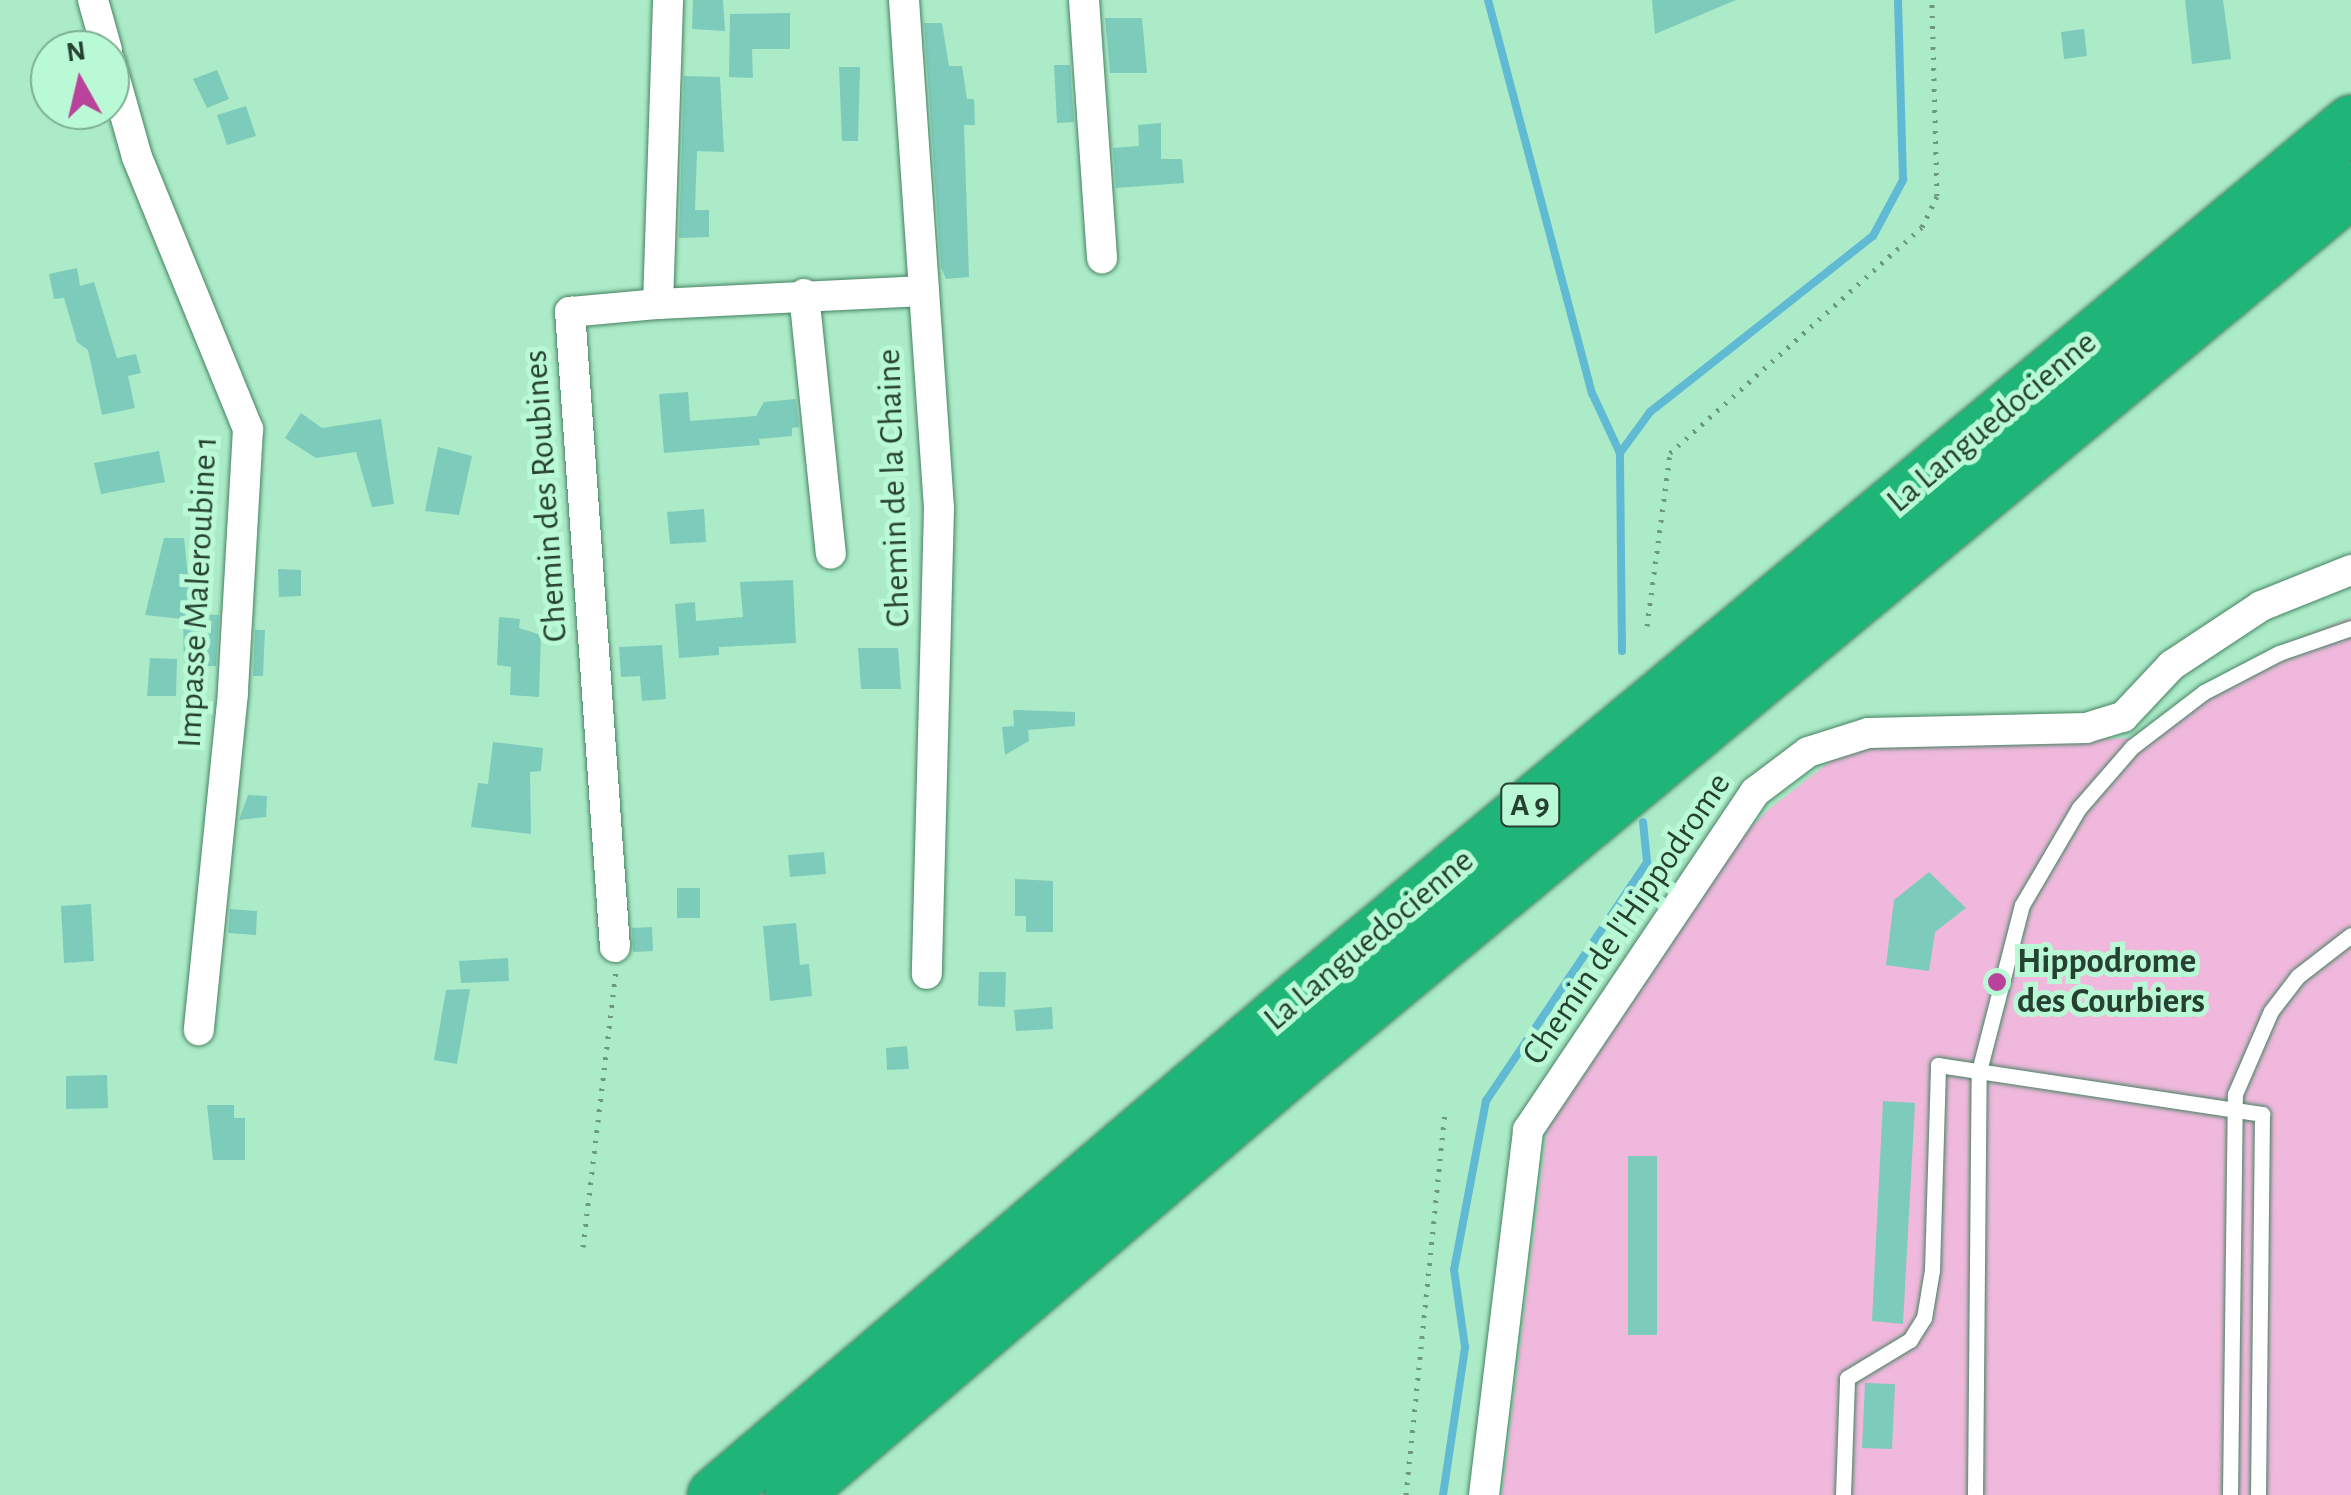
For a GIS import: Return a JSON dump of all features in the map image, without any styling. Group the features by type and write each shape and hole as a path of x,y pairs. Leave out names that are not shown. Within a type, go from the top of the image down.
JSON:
{"highway":[{"name":"La Languedocienne","path":"716,1495 1301,996 2351,123"},
{"name":"La Languedocienne","path":"792,1495 1301,1059 2351,188"}],"street":[{"path":"93,0 101,30"},
{"path":"668,0 658,304 924,291"},
{"name":"Chemin de la Chaine","path":"904,0 939,508 927,974"},
{"path":"1084,0 1102,258"},
{"name":"Impasse Maleroubine 1","path":"129,130 137,158 248,429 233,693 198,1030"},
{"path":"804,294 831,554"},
{"name":"Chemin des Roubines","path":"615,947 570,312 658,304"},
{"name":"Chemin de l'Hippodrome","path":"1484,1495 1528,1130 1755,792 1808,752 1868,733 2086,728 2123,717 2172,665 2261,606 2351,570"}],"lane":[{"path":"1975,1495 1979,1071 2022,906 2079,808 2132,747 2204,692 2279,652 2351,628"},
{"path":"2230,1495 2233,1109 2271,1011 2298,976 2351,936"},
{"path":"1843,1495 1848,1378 1910,1340 1924,1318 1932,1270 1938,1064 2262,1114 2258,1495"}],"path":[{"path":"1647,626 1670,453 1922,227 1937,196 1932,0"},
{"path":"583,1247 617,983 615,947"},
{"path":"1406,1495 1445,1110"}],"shaded area":[{"name":"Hippodrome des Courbiers","path":"2351,618 2351,1495 1502,1495 1548,1122 1736,843 1769,809 1850,746 2135,738 2201,688 2277,646"}],"building":[{"path":"693,0 723,0 725,31 692,29"},
{"path":"1652,0 1736,0 1655,34"},
{"path":"2185,0 2223,0 2231,59 2192,64"},
{"path":"790,13 790,49 752,49 753,78 729,77 730,14"},
{"path":"1105,18 1142,18 1147,73 1110,73"},
{"path":"924,23 942,23 949,66 962,66 967,99 974,99 975,125 964,125 969,277 946,279 941,267"},
{"path":"2084,29 2087,56 2064,59 2061,32"},
{"path":"1054,65 1070,65 1074,122 1057,123"},
{"path":"839,67 860,67 858,141 842,141"},
{"path":"217,70 229,99 207,108 193,79"},
{"path":"684,76 720,77 724,152 697,151 695,210 709,210 709,237 679,238"},
{"path":"246,106 256,136 227,145 217,115"},
{"path":"1161,123 1161,159 1182,159 1184,183 1116,188 1113,148 1139,146 1138,125"},
{"path":"77,268 80,286 94,282 117,358 136,354 141,373 128,376 135,408 102,415 88,350 77,342 64,298 54,299 49,274"},
{"path":"688,392 690,421 756,416 764,402 796,399 799,427 792,428 792,436 759,439 760,445 664,453 659,394"},
{"path":"301,413 322,428 381,419 394,504 372,507 356,452 316,458 285,438"},
{"path":"438,447 472,456 459,515 425,511"},
{"path":"159,451 165,482 101,494 94,463"},
{"path":"704,509 706,542 670,544 667,512"},
{"path":"164,538 184,538 192,614 219,615 216,666 184,666 183,619 145,615"},
{"path":"278,569 301,570 301,596 279,597"},
{"path":"793,580 796,643 719,647 719,655 679,658 675,604 695,602 696,621 743,617 740,582"},
{"path":"499,617 520,619 519,628 541,635 539,697 510,695 511,667 497,665"},
{"path":"255,630 265,630 263,676 253,676"},
{"path":"662,645 666,699 642,701 640,676 621,677 619,647"},
{"path":"858,648 898,648 901,689 861,689"},
{"path":"150,658 177,659 176,696 147,696"},
{"path":"1013,710 1075,712 1075,726 1028,730 1029,741 1005,755 1002,727 1014,726"},
{"path":"493,742 543,748 541,771 530,772 531,834 471,827 478,783 488,784"},
{"path":"248,795 267,796 266,817 239,820"},
{"path":"824,852 826,874 790,877 788,855"},
{"path":"1929,872 1966,908 1935,932 1929,971 1886,965 1894,900"},
{"path":"1015,879 1053,881 1053,932 1026,932 1026,916 1015,916"},
{"path":"677,888 700,888 700,918 677,918"},
{"path":"91,904 94,961 64,963 61,906"},
{"path":"230,909 257,911 256,935 228,933"},
{"path":"796,923 800,965 809,964 812,996 770,1001 763,926"},
{"path":"652,927 653,951 633,952 632,928"},
{"path":"508,958 509,981 461,983 459,961"},
{"path":"979,972 1006,972 1005,1007 978,1006"},
{"path":"470,989 457,1064 434,1060 446,990"},
{"path":"1052,1007 1053,1029 1016,1031 1014,1010"},
{"path":"907,1046 909,1069 887,1070 886,1048"},
{"path":"107,1075 108,1108 66,1109 66,1076"},
{"path":"1883,1101 1915,1103 1903,1324 1872,1321"},
{"path":"207,1105 234,1105 234,1118 245,1118 245,1160 213,1160"},
{"path":"1628,1156 1657,1156 1657,1335 1628,1335"},
{"path":"1865,1383 1895,1384 1892,1449 1862,1448"}],"waterway":[{"path":"1488,0 1592,393 1620,453"},
{"path":"1622,651 1620,453 1650,412 1873,236 1903,180 1898,0"},
{"path":"1443,1495 1465,1347 1454,1270 1486,1101 1647,862 1643,822"}],"place":[{"name":"Hippodrome des Courbiers","path":"1997,982"}]}
